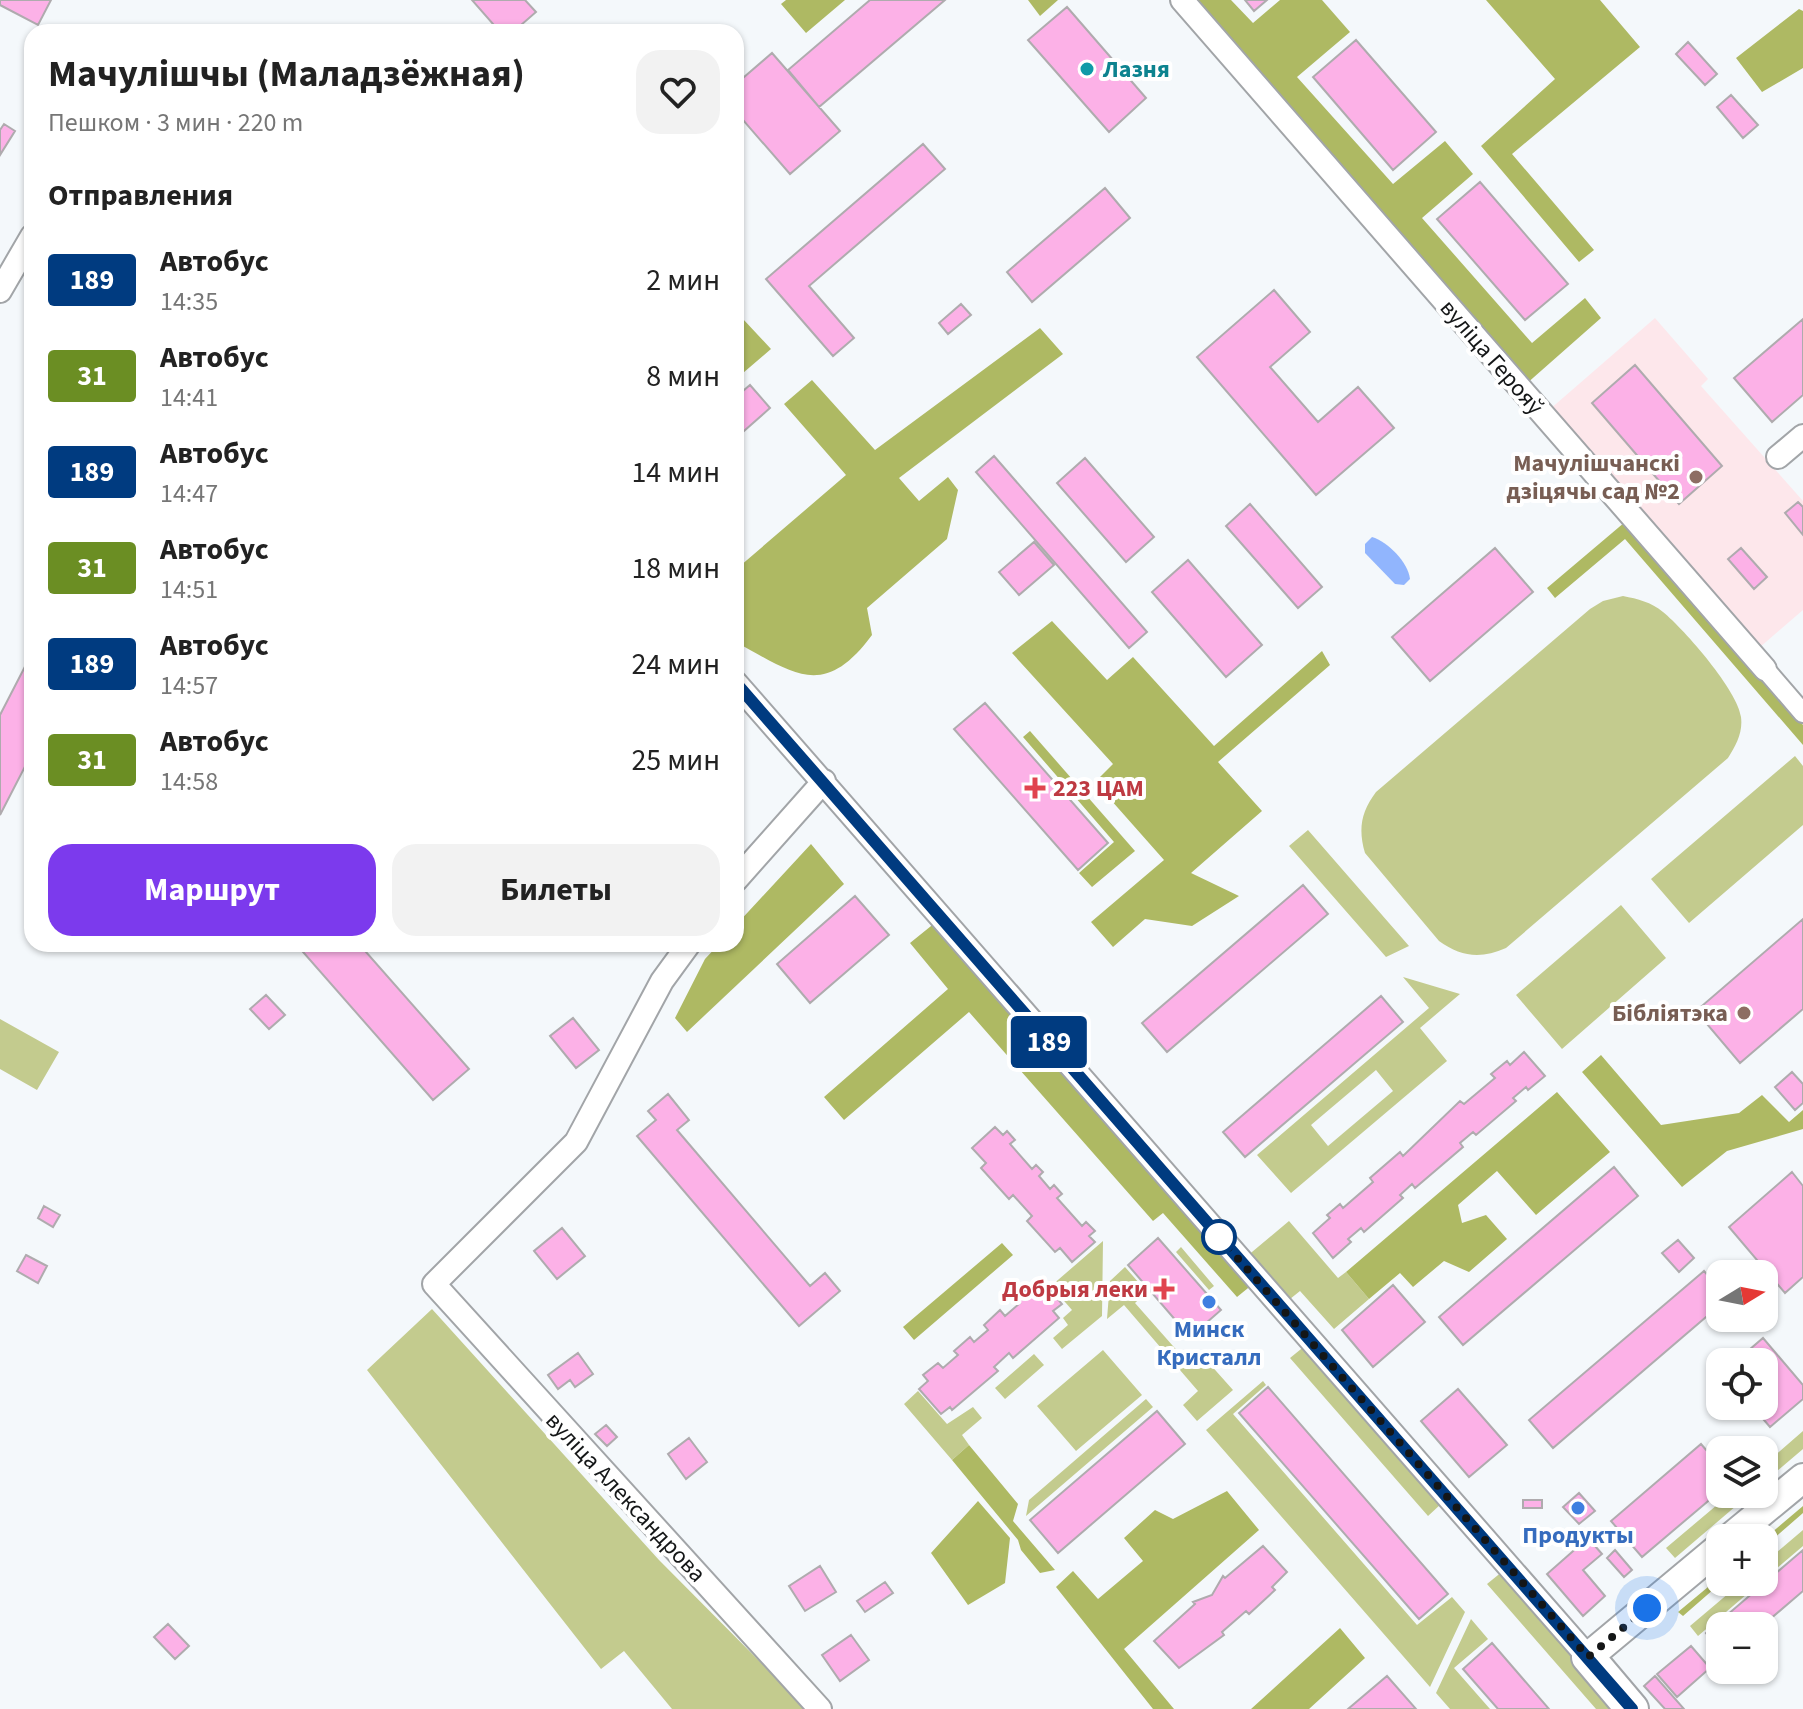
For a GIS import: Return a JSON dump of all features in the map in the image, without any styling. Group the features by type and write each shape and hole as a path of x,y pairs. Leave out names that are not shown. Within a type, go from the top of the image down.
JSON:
{"main road":[{"path":"1588,1657 1632,1709"}],"street":[{"name":"вуліца Герояў","path":"1182,0 1803,713"},
{"path":"0,291 24,250"},
{"path":"1778,457 1803,436"},
{"path":"744,692 1588,1657 1706,1559"},
{"path":"744,871 824,781"},
{"name":"вуліца Александрова","path":"683,952 662,981 576,1142 434,1284 820,1709"},
{"path":"1747,1524 1803,1478"}],"shaded area":[{"name":"Мачулішчанскі дзіцячы сад №2","path":"1655,318 1708,379 1701,386 1803,501 1803,610 1759,648 1549,410"}],"green space":[{"path":"786,0 845,0 806,33 781,4"},
{"path":"1028,0 1058,0 1040,16"},
{"path":"1196,0 1231,0 1253,23 1280,0 1322,0 1350,32 1297,77 1393,184 1445,141 1473,174 1422,218 1532,343 1585,298 1601,318 1525,385"},
{"path":"1486,0 1600,0 1640,47 1512,154 1594,250 1579,262 1481,146 1555,79"},
{"path":"1799,9 1803,11 1803,68 1762,92 1736,58"},
{"path":"744,320 771,349 744,372"},
{"path":"1040,328 1063,354 899,478 919,501 948,477 958,490 947,539 867,608 872,635 855,655 839,668 823,674 808,675 775,664 744,647 744,563 846,475 784,404 812,380 875,450"},
{"path":"1625,522 1803,725 1803,745 1625,539 1555,598 1547,588"},
{"path":"1623,596 1649,603 1663,612 1709,662 1738,706 1741,723 1736,744 1728,758 1506,948 1480,955 1455,950 1439,941 1365,853 1361,828 1367,807 1376,792 1590,609 1603,601"},
{"path":"1052,621 1107,680 1133,657 1214,746 1322,651 1330,665 1218,762 1262,811 1191,873 1239,896 1192,926 1145,919 1113,947 1091,922 1164,860 1095,782 1113,764 1012,653"},
{"path":"1030,731 1135,851 1092,887 1079,873 1114,842 1023,737"},
{"path":"1795,756 1803,766 1803,825 1689,923 1651,879"},
{"path":"1308,830 1409,946 1386,957 1289,846"},
{"path":"811,844 844,884 687,1032 675,1018 712,952 744,952 744,916"},
{"path":"1621,905 1666,958 1562,1049 1516,995"},
{"path":"936,922 1253,1284 1237,1297 1163,1213 1153,1221 969,1012 844,1120 824,1097 948,989 910,943"},
{"path":"1403,977 1460,994 1420,1028 1447,1061 1291,1193 1257,1155 1429,1008","holes":["1376,1070 1393,1091 1328,1146 1311,1125"]},
{"path":"0,1019 59,1052 37,1090 0,1069"},
{"path":"1601,1055 1661,1125 1739,1113 1762,1095 1789,1122 1803,1110 1803,1129 1727,1151 1682,1187 1582,1072"},
{"path":"1557,1092 1610,1152 1536,1215 1497,1171 1458,1205 1462,1223 1486,1215 1507,1239 1469,1272 1444,1261 1413,1287 1400,1273 1369,1299 1346,1272"},
{"path":"1289,1221 1338,1278 1346,1272 1369,1299 1334,1329 1300,1291 1285,1303 1246,1257"},
{"path":"1103,1241 1102,1316 1062,1349 1053,1338 1068,1325 1063,1318 1072,1310 1051,1286"},
{"path":"1002,1243 1013,1255 914,1340 903,1327"},
{"path":"1181,1247 1214,1286 1209,1290 1176,1252"},
{"path":"1125,1267 1147,1292 1135,1303 1188,1363 1200,1353 1233,1390 1197,1421 1183,1405 1198,1391 1124,1305 1107,1319 1110,1281"},
{"path":"432,1309 659,1560 807,1709 672,1709 624,1651 601,1669 367,1370"},
{"path":"1306,1345 1441,1504 1428,1516 1290,1358"},
{"path":"1103,1350 1142,1395 1076,1451 1037,1406"},
{"path":"1034,1354 1044,1365 1005,1399 995,1388"},
{"path":"1263,1381 1266,1385 1233,1414 1417,1625 1452,1597 1465,1612 1430,1687 1206,1430"},
{"path":"918,1391 947,1424 973,1407 982,1418 962,1435 969,1445 952,1460 904,1404"},
{"path":"1146,1399 1153,1407 1026,1516 1029,1500"},
{"path":"1803,1431 1803,1449 1778,1470 1778,1453"},
{"path":"969,1445 1018,1504 1013,1521 1055,1570 1040,1573 1021,1550 1018,1540 952,1460"},
{"path":"1227,1491 1259,1530 1124,1649 1174,1709 1153,1709 1056,1587 1073,1571 1098,1599 1143,1561 1124,1538 1155,1510 1173,1519"},
{"path":"978,1501 1010,1538 1005,1583 968,1605 931,1553"},
{"path":"1803,1506 1803,1513 1778,1535 1778,1527"},
{"path":"1713,1508 1734,1508 1715,1524 1706,1524 1706,1532 1675,1558 1666,1548"},
{"path":"1803,1530 1803,1546 1778,1567 1778,1551"},
{"path":"1503,1571 1624,1709 1596,1709 1487,1584"},
{"path":"1706,1589 1706,1596 1683,1616 1678,1612"},
{"path":"1725,1596 1745,1596 1726,1612 1707,1612"},
{"path":"1706,1612 1706,1629 1698,1636 1690,1626"},
{"path":"1471,1619 1488,1639 1454,1668 1490,1709 1450,1709 1436,1693"},
{"path":"1340,1628 1365,1658 1309,1709 1251,1709"}],"water":[{"path":"1372,537 1384,543 1401,560 1410,579 1404,585 1395,584 1365,553 1365,544"}],"building":[{"path":"0,0 51,0 39,24 0,5"},
{"path":"472,0 525,0 536,12 522,24 493,24"},
{"path":"870,0 945,0 819,107 788,70"},
{"path":"1245,0 1267,0 1254,11"},
{"name":"Лазня","path":"1067,7 1146,98 1109,132 1028,40"},
{"path":"1356,40 1436,132 1393,170 1313,77"},
{"path":"1688,42 1717,74 1705,85 1676,54"},
{"path":"772,53 840,131 790,174 744,121 744,77"},
{"path":"1731,95 1758,125 1743,138 1717,107"},
{"path":"4,124 15,131 0,155 0,130"},
{"path":"923,144 945,169 809,286 854,338 833,356 766,279"},
{"path":"1480,182 1568,284 1525,320 1437,219"},
{"path":"1105,188 1130,218 1032,302 1007,272"},
{"path":"1274,290 1310,332 1270,367 1318,422 1358,387 1394,428 1316,495 1197,357"},
{"path":"961,304 971,315 948,334 939,323"},
{"path":"1803,319 1803,395 1772,422 1734,378"},
{"name":"Мачулішчанскі дзіцячы сад №2","path":"1635,365 1722,466 1679,504 1592,403"},
{"path":"750,385 770,408 744,431 744,390"},
{"path":"994,456 1147,632 1129,648 976,472"},
{"path":"1085,458 1154,537 1126,562 1057,483"},
{"path":"1798,502 1803,507 1803,535 1785,513"},
{"path":"1250,504 1322,587 1298,608 1226,526"},
{"path":"1034,542 1054,565 1019,595 999,572"},
{"path":"1495,548 1533,592 1430,681 1392,637"},
{"path":"1741,548 1767,577 1754,589 1728,559"},
{"path":"1188,560 1262,645 1226,677 1152,592"},
{"path":"24,668 24,768 0,815 0,715"},
{"path":"985,703 1108,843 1078,870 954,729"},
{"path":"1303,885 1328,914 1167,1052 1142,1023"},
{"path":"855,896 889,935 810,1003 777,964"},
{"path":"1803,919 1803,1009 1740,1063 1696,1011"},
{"path":"303,952 366,952 469,1069 433,1100"},
{"path":"266,995 285,1015 269,1029 250,1009"},
{"path":"1381,996 1403,1022 1245,1157 1223,1132"},
{"path":"573,1018 599,1050 576,1068 550,1036"},
{"path":"1524,1052 1545,1076 1513,1098 1516,1101 1476,1135 1473,1132 1460,1143 1463,1147 1415,1188 1412,1184 1400,1195 1403,1198 1364,1232 1361,1228 1348,1239 1351,1242 1333,1258 1313,1233 1330,1218 1327,1215 1340,1204 1343,1208 1373,1182 1370,1178 1400,1152 1403,1156 1460,1101 1464,1104 1495,1078 1491,1074 1507,1061 1510,1065"},
{"path":"1792,1072 1803,1084 1803,1103 1795,1110 1775,1087"},
{"path":"668,1094 689,1120 677,1130 810,1286 825,1273 840,1291 799,1326 637,1136 656,1120 648,1111"},
{"path":"995,1127 1003,1135 1007,1131 1015,1140 1010,1144 1032,1169 1036,1165 1043,1172 1039,1176 1050,1189 1054,1185 1062,1194 1057,1198 1082,1226 1086,1222 1095,1231 1089,1236 1095,1242 1072,1262 1060,1248 1055,1252 1027,1221 1032,1216 1013,1195 1009,1199 981,1168 986,1163 972,1148"},
{"path":"1614,1167 1638,1196 1463,1345 1439,1317"},
{"path":"1792,1172 1803,1186 1803,1277 1785,1293 1778,1285 1778,1260 1757,1260 1729,1227"},
{"path":"44,1206 60,1215 53,1227 38,1218"},
{"path":"562,1228 585,1256 557,1279 534,1251"},
{"path":"1158,1238 1221,1310 1190,1337 1128,1265"},
{"path":"1678,1240 1694,1258 1679,1272 1662,1253"},
{"path":"26,1255 47,1266 38,1283 17,1271"},
{"path":"1704,1271 1706,1273 1706,1317 1553,1448 1529,1420"},
{"path":"1044,1283 1062,1304 1053,1311 1059,1318 1013,1358 1009,1353 994,1367 998,1371 952,1410 950,1407 941,1414 919,1389 928,1381 923,1375 938,1363 943,1368 958,1355 954,1351 970,1337 974,1342 988,1330 984,1325 1000,1310 1005,1316 1020,1303 1016,1297 1031,1285 1036,1290"},
{"path":"1393,1285 1425,1322 1373,1367 1342,1330"},
{"path":"1763,1338 1772,1348 1751,1348"},
{"path":"578,1353 593,1374 575,1387 570,1380 558,1389 548,1375"},
{"path":"1778,1356 1803,1385 1803,1399 1770,1427 1764,1420 1778,1420"},
{"path":"1268,1387 1448,1594 1419,1619 1239,1413"},
{"path":"1458,1389 1507,1445 1469,1477 1421,1421"},
{"path":"1157,1411 1185,1444 1058,1553 1030,1520"},
{"path":"606,1425 617,1437 607,1446 595,1434"},
{"path":"689,1438 707,1462 686,1479 668,1454"},
{"path":"1701,1444 1706,1450 1706,1503 1642,1557 1611,1521"},
{"path":"1579,1493 1595,1511 1579,1524 1563,1507"},
{"path":"1523,1500 1542,1500 1542,1508 1523,1508"},
{"path":"1588,1538 1602,1554 1583,1570 1605,1596 1583,1616 1547,1574"},
{"path":"1263,1546 1287,1572 1272,1587 1275,1590 1249,1614 1246,1611 1222,1632 1224,1635 1179,1668 1154,1641 1195,1604 1193,1602 1212,1595 1223,1576 1225,1578"},
{"path":"1615,1550 1632,1570 1624,1577 1607,1558"},
{"path":"1803,1550 1803,1591 1778,1612 1731,1612 1749,1596 1778,1596 1778,1571"},
{"path":"820,1566 836,1592 805,1611 789,1586"},
{"path":"885,1582 893,1593 865,1612 857,1601"},
{"path":"168,1624 189,1646 175,1659 154,1637"},
{"path":"851,1635 869,1660 840,1681 822,1655"},
{"path":"1492,1643 1549,1709 1498,1709 1463,1669"},
{"path":"1691,1646 1706,1663 1706,1672 1677,1697 1657,1674"},
{"path":"1387,1676 1416,1709 1348,1709"},
{"path":"1655,1676 1684,1709 1665,1709 1644,1686"}],"bus line":[{"name":"189","path":"744,692 1632,1709"}],"place":[{"name":"Лазня","path":"1087,69"},
{"name":"Мачулішчанскі дзіцячы сад №2","path":"1696,477"},
{"name":"223 ЦAM","path":"1035,788"},
{"name":"Бібліятэка","path":"1744,1013"},
{"name":"Добрыя леки","path":"1164,1289"},
{"name":"Минск Кристалл","path":"1209,1302"},
{"name":"Продукты","path":"1578,1508"}],"route":[{"path":"1219,1237 1588,1657 1647,1608"}]}
